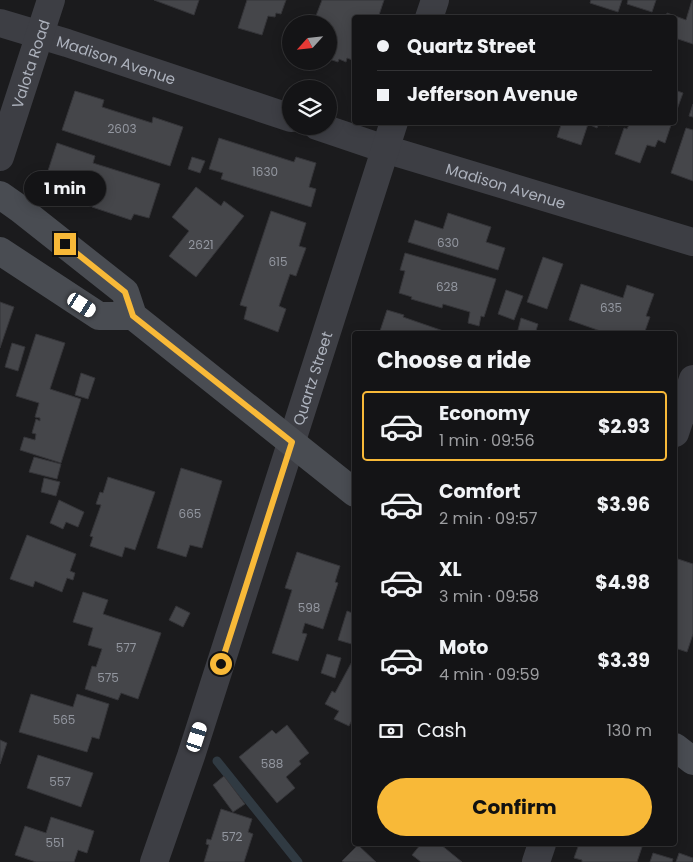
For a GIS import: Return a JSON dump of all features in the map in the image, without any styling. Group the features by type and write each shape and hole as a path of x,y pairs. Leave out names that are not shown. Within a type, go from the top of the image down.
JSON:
{"main road":[{"path":"0,195 125,292 133,316 352,491"},
{"path":"0,251 99,316 133,316"},
{"path":"677,749 693,761"}],"street":[{"name":"Valota Road","path":"0,157 51,0"},
{"path":"430,15 435,0"},
{"name":"Madison Avenue","path":"0,23 282,115"},
{"name":"Quartz Street","path":"154,862 191,756 393,125"},
{"name":"Madison Avenue","path":"337,133 385,149 693,242"},
{"path":"677,427 693,379"},
{"path":"536,862 541,846"}],"building":[{"path":"154,0 199,0 194,15"},
{"path":"247,0 286,0 281,14 276,13 275,17 268,16 262,35 238,28"},
{"path":"322,0 384,0 379,15 352,15 352,60 347,58 346,62 339,59 338,62 338,15 316,15"},
{"path":"591,0 622,0 618,12 590,3"},
{"path":"628,0 656,0 652,12 627,4"},
{"path":"693,0 693,44 677,39 677,17 686,20"},
{"path":"75,91 104,100 102,107 152,123 153,117 183,127 170,166 62,130"},
{"path":"677,91 683,93 677,110"},
{"path":"693,104 693,117 689,116"},
{"path":"561,125 588,125 581,145 557,137"},
{"path":"629,125 671,125 665,143 658,140 655,147 647,145 640,163 615,154 624,128 627,129"},
{"path":"686,128 693,130 693,181 671,173"},
{"path":"219,138 294,162 296,157 316,163 309,187 316,189 311,207 221,179 223,173 209,169"},
{"path":"57,143 95,156 93,163 160,184 149,218 134,214 131,220 92,207 94,202 59,191 62,182 46,177"},
{"path":"192,157 205,161 200,173 188,169"},
{"path":"196,187 221,206 224,201 244,216 196,277 169,256 189,231 172,217"},
{"path":"271,211 306,223 299,246 306,248 296,276 290,274 279,306 286,309 278,332 244,319 247,307 240,305"},
{"path":"448,213 491,227 486,242 505,248 498,270 408,242 415,220 443,229"},
{"path":"405,253 496,279 484,317 481,316 479,326 468,323 470,312 443,304 442,308 411,299 412,297 399,293 405,271 400,270"},
{"path":"543,257 563,264 547,309 527,302"},
{"path":"581,284 623,298 627,285 654,294 646,316 650,317 645,331 600,331 569,320"},
{"path":"506,290 523,296 514,320 498,314"},
{"path":"0,302 14,307 0,348"},
{"path":"387,310 443,331 380,331"},
{"path":"521,318 538,324 536,331 518,331"},
{"path":"36,334 65,343 50,389 81,399 61,463 20,450 24,437 35,440 36,434 32,433 36,419 40,421 40,418 35,417 39,403 16,396"},
{"path":"12,343 25,347 18,371 5,367"},
{"path":"81,373 95,378 88,399 75,395"},
{"path":"34,457 61,464 57,479 29,472"},
{"path":"181,468 222,481 202,548 190,545 186,557 157,548"},
{"path":"108,477 155,492 135,550 125,547 122,557 90,546 93,537 90,536 101,505 96,504 100,492 103,493"},
{"path":"44,478 60,482 56,496 41,492"},
{"path":"59,500 84,512 78,527 66,522 63,529 50,523"},
{"path":"27,535 76,554 70,571 75,573 73,580 67,578 62,592 35,581 33,587 10,579"},
{"path":"297,552 340,566 335,582 338,583 323,629 305,623 302,633 307,634 298,661 272,653 292,590 285,588"},
{"path":"677,559 693,564 693,634 687,652 677,649"},
{"path":"83,592 108,600 103,614 161,633 138,699 121,693 118,700 85,689 92,666 96,667 102,649 88,645 93,628 73,622"},
{"path":"176,606 190,613 183,627 169,620"},
{"path":"347,611 352,613 352,644 338,640"},
{"path":"327,654 341,658 335,678 321,673"},
{"path":"352,662 352,720 349,726 334,719 339,711 325,704 332,691 335,693"},
{"path":"31,694 73,707 77,694 109,704 99,739 92,737 87,752 19,732"},
{"path":"287,725 309,753 299,761 301,764 286,777 295,788 277,803 239,757 272,730 276,734"},
{"path":"0,740 7,743 0,764"},
{"path":"38,755 93,773 81,807 27,788"},
{"path":"224,776 245,804 233,812 213,785"},
{"path":"221,809 252,819 248,832 253,834 244,862 204,862 209,845 206,844 207,839 211,840"},
{"path":"51,817 94,831 87,853 78,850 74,862 36,862 15,855 25,826 46,833"},
{"path":"359,846 376,862 344,862 342,861"},
{"path":"419,846 442,846 462,862 421,862 412,855"},
{"path":"578,846 642,846 637,862 582,862 582,860 574,858"},
{"path":"653,853 673,859 672,862 650,862"},
{"path":"679,853 693,858 693,862 676,862"}],"waterway":[{"path":"217,761 298,862"}],"route":[{"path":"65,244 125,292 133,316 292,442 221,664"}]}
